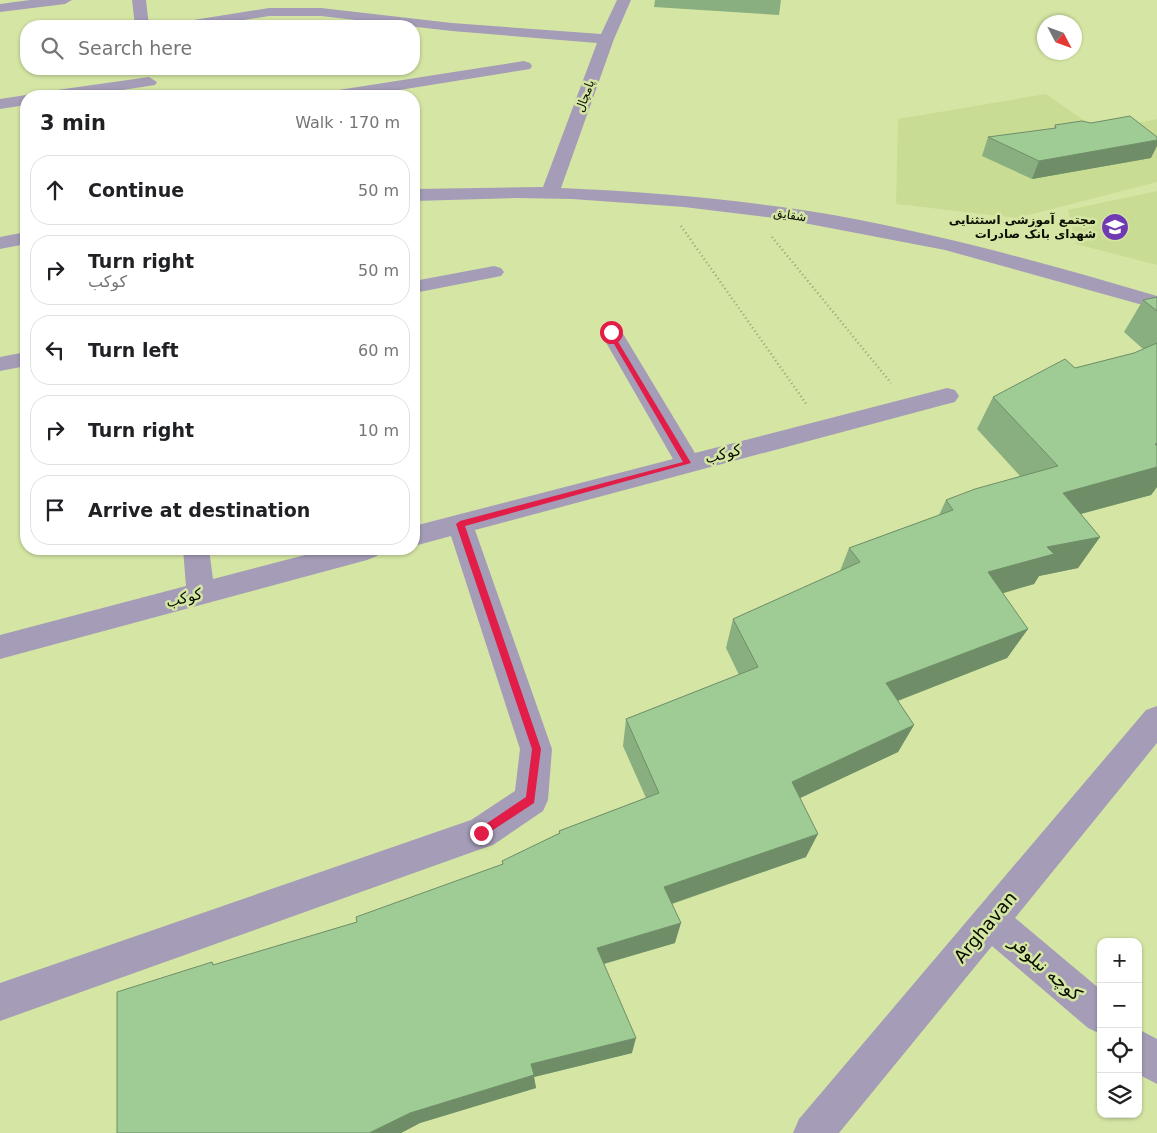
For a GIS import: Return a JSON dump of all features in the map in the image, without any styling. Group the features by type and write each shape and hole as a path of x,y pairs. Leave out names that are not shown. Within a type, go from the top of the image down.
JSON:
{"street":[{"path":"0,8 65,0"},
{"path":"139,0 141,20"},
{"name":"پامچال","path":"550,193 606,38 624,0"},
{"path":"219,20 269,12 321,12 373,20"},
{"path":"420,25 606,38"},
{"path":"358,90 420,76 524,66"},
{"path":"92,90 149,82"},
{"path":"0,104 20,101"},
{"name":"شقایق","path":"420,195 550,193 720,205 802,216 954,247 1078,279 1157,303"},
{"path":"0,243 20,239"},
{"path":"420,285 494,272"},
{"path":"611,332 688,463"},
{"path":"0,364 20,360"},
{"name":"کوکب","path":"420,534 947,396"},
{"path":"0,1002 481,833 531,800 536,749 460,524"},
{"path":"197,555 201,593"},
{"name":"کوکب","path":"0,647 344,555"},
{"name":"Arghavan","path":"813,1133 1157,720"},
{"name":"کوچه نیلوفر","path":"990,920 1097,1013"},
{"path":"1142,1051 1157,1064"}],"path":[{"path":"680,226 823,428"},
{"path":"766,230 909,405"}],"shaded area":[{"path":"1046,94 1099,131 1157,119 1157,182 1017,218 896,204 898,119"},
{"name":"مجتمع آموزشی استثنایی شهدای بانک صادرات","path":"1157,191 1157,265 1076,244 1068,210"}],"building":[{"path":"1130,116 1157,137 1157,140 1039,161 988,137 1056,128 1055,125 1082,121 1091,123"},
{"path":"1157,297 1157,311 1143,300"},
{"path":"1157,343 1157,443 1155,444 1157,446 1157,467 1063,493 1100,537 1047,547 1054,554 988,572 1028,629 886,683 914,725 792,782 818,834 664,887 681,923 597,948 636,1038 531,1064 534,1075 410,1113 369,1133 117,1133 117,992 212,962 213,965 357,922 356,917 503,864 502,861 560,833 559,831 659,793 626,719 758,667 733,619 860,562 849,548 953,510 946,500 975,489 1058,466 993,397 1065,359 1075,368 1134,353"}],"place":[{"name":"مجتمع آموزشی استثنایی شهدای بانک صادرات","path":"1115,227"}],"route":[{"path":"481,833 531,800 536,749 460,524 688,463 611,332"}]}
